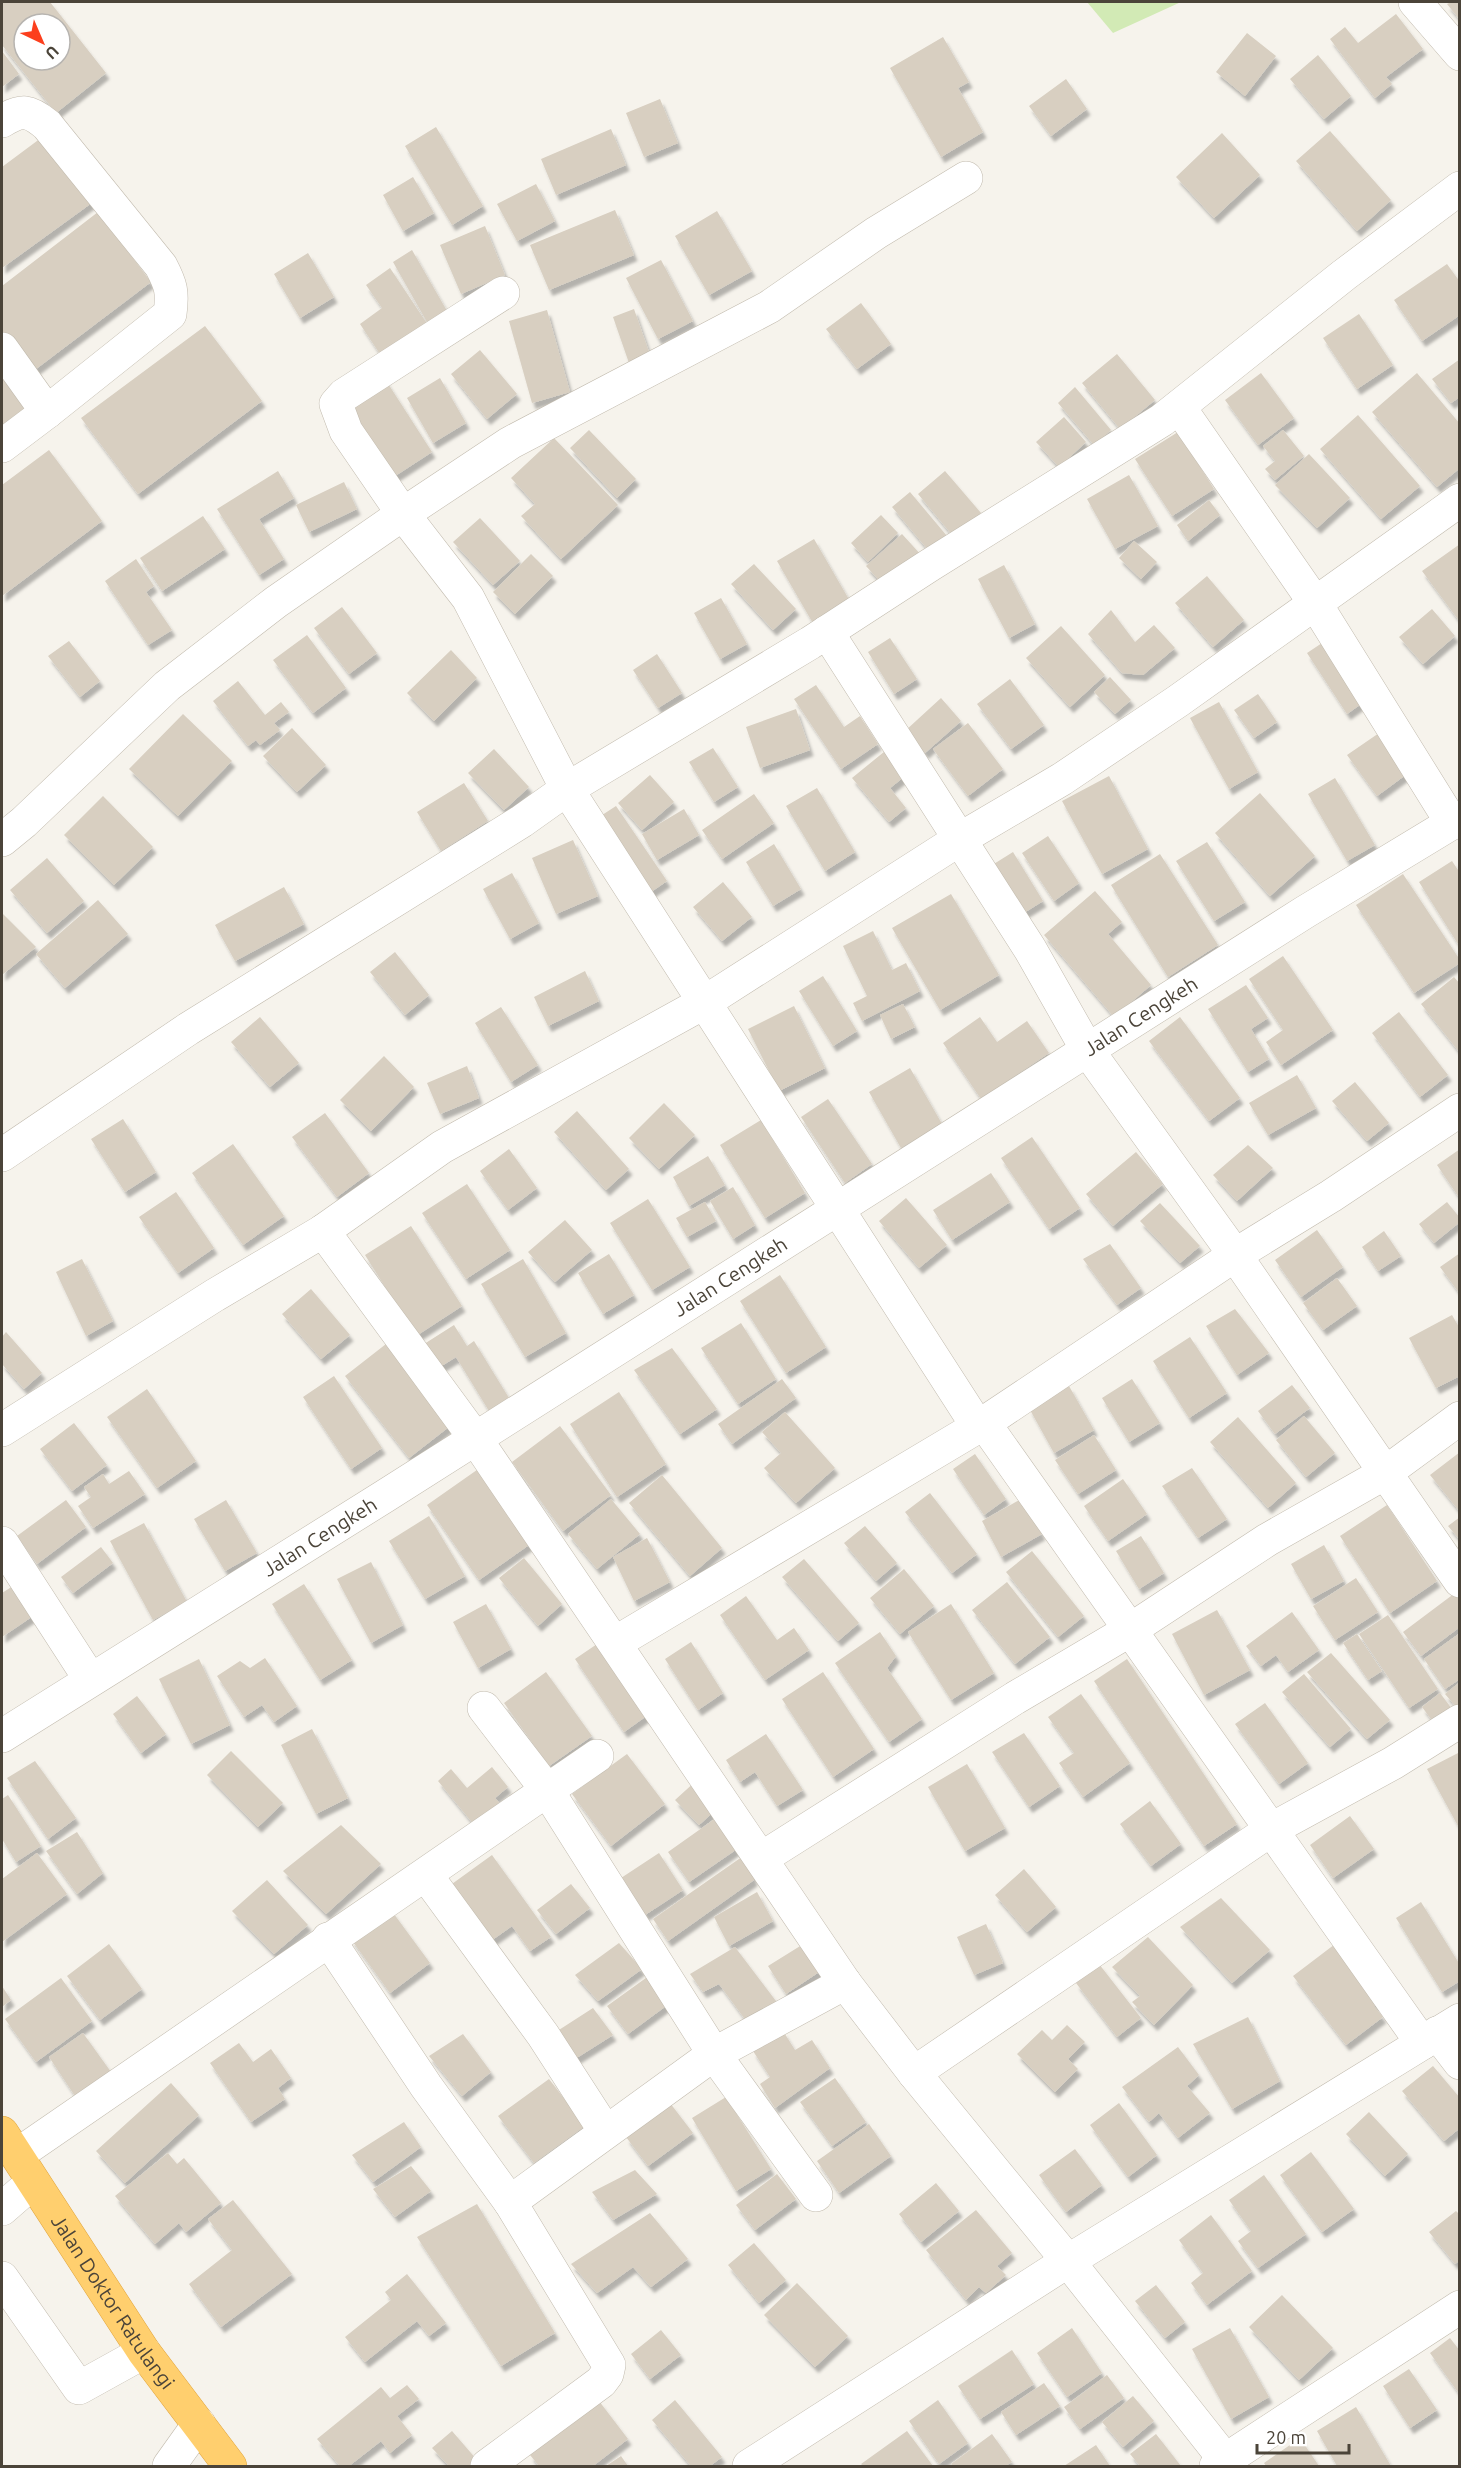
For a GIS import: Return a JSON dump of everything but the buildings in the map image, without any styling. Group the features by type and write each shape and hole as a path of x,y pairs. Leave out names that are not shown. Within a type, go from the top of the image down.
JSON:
{"highway":[{"name":"Jalan Doktor Ratulangi","path":"17,2157 144,2352 231,2466"}],"street":[{"path":"1415,2 1460,54"},
{"path":"2,122 26,112 34,114 47,125 161,266 171,284 170,314 2,446"},
{"path":"2,840 167,686 276,602 403,514 510,442 768,307 876,233 966,178"},
{"path":"2,1155 188,1029 502,833 567,789 827,632 1162,420 1344,275 1460,188"},
{"path":"503,293 344,394 336,404 346,431 403,514 468,598 567,789 837,1210 981,1425 1272,1829 1440,2032 1460,2063"},
{"path":"2,349 47,412"},
{"path":"1179,406 1315,603 1456,820"},
{"path":"2,1430 205,1301 323,1231 442,1147 705,1002 960,838 1072,772 1178,701 1460,500"},
{"path":"827,632 1030,949 1088,1051 1235,1255 1460,1581"},
{"name":"Jalan Cengkeh","path":"2,1736 1305,912 1456,820"},
{"path":"615,1643 981,1425 1235,1255 1331,1196 1460,1110"},
{"path":"323,1231 475,1438 845,1983 914,2073 1068,2261 1224,2465 1460,2307"},
{"path":"762,1858 1015,1698 1130,1630 1268,1540 1385,1473 1460,1418"},
{"path":"2,1543 90,1679"},
{"path":"484,1708 547,1790 714,2054 816,2195"},
{"path":"914,2073 1272,1829 1393,1763 1460,1721"},
{"path":"2,2209 17,2157 597,1756"},
{"path":"426,1875 543,2036 605,2131"},
{"path":"328,1940 426,2086 510,2202 609,2365 607,2374 601,2382 487,2466"},
{"path":"510,2202 714,2054 845,1983"},
{"path":"759,2464 1068,2261 1440,2032"},
{"path":"2,2278 79,2388 144,2352"},
{"path":"169,2466 199,2424"}],"green space":[{"path":"1087,2 1181,2 1113,33"}]}
